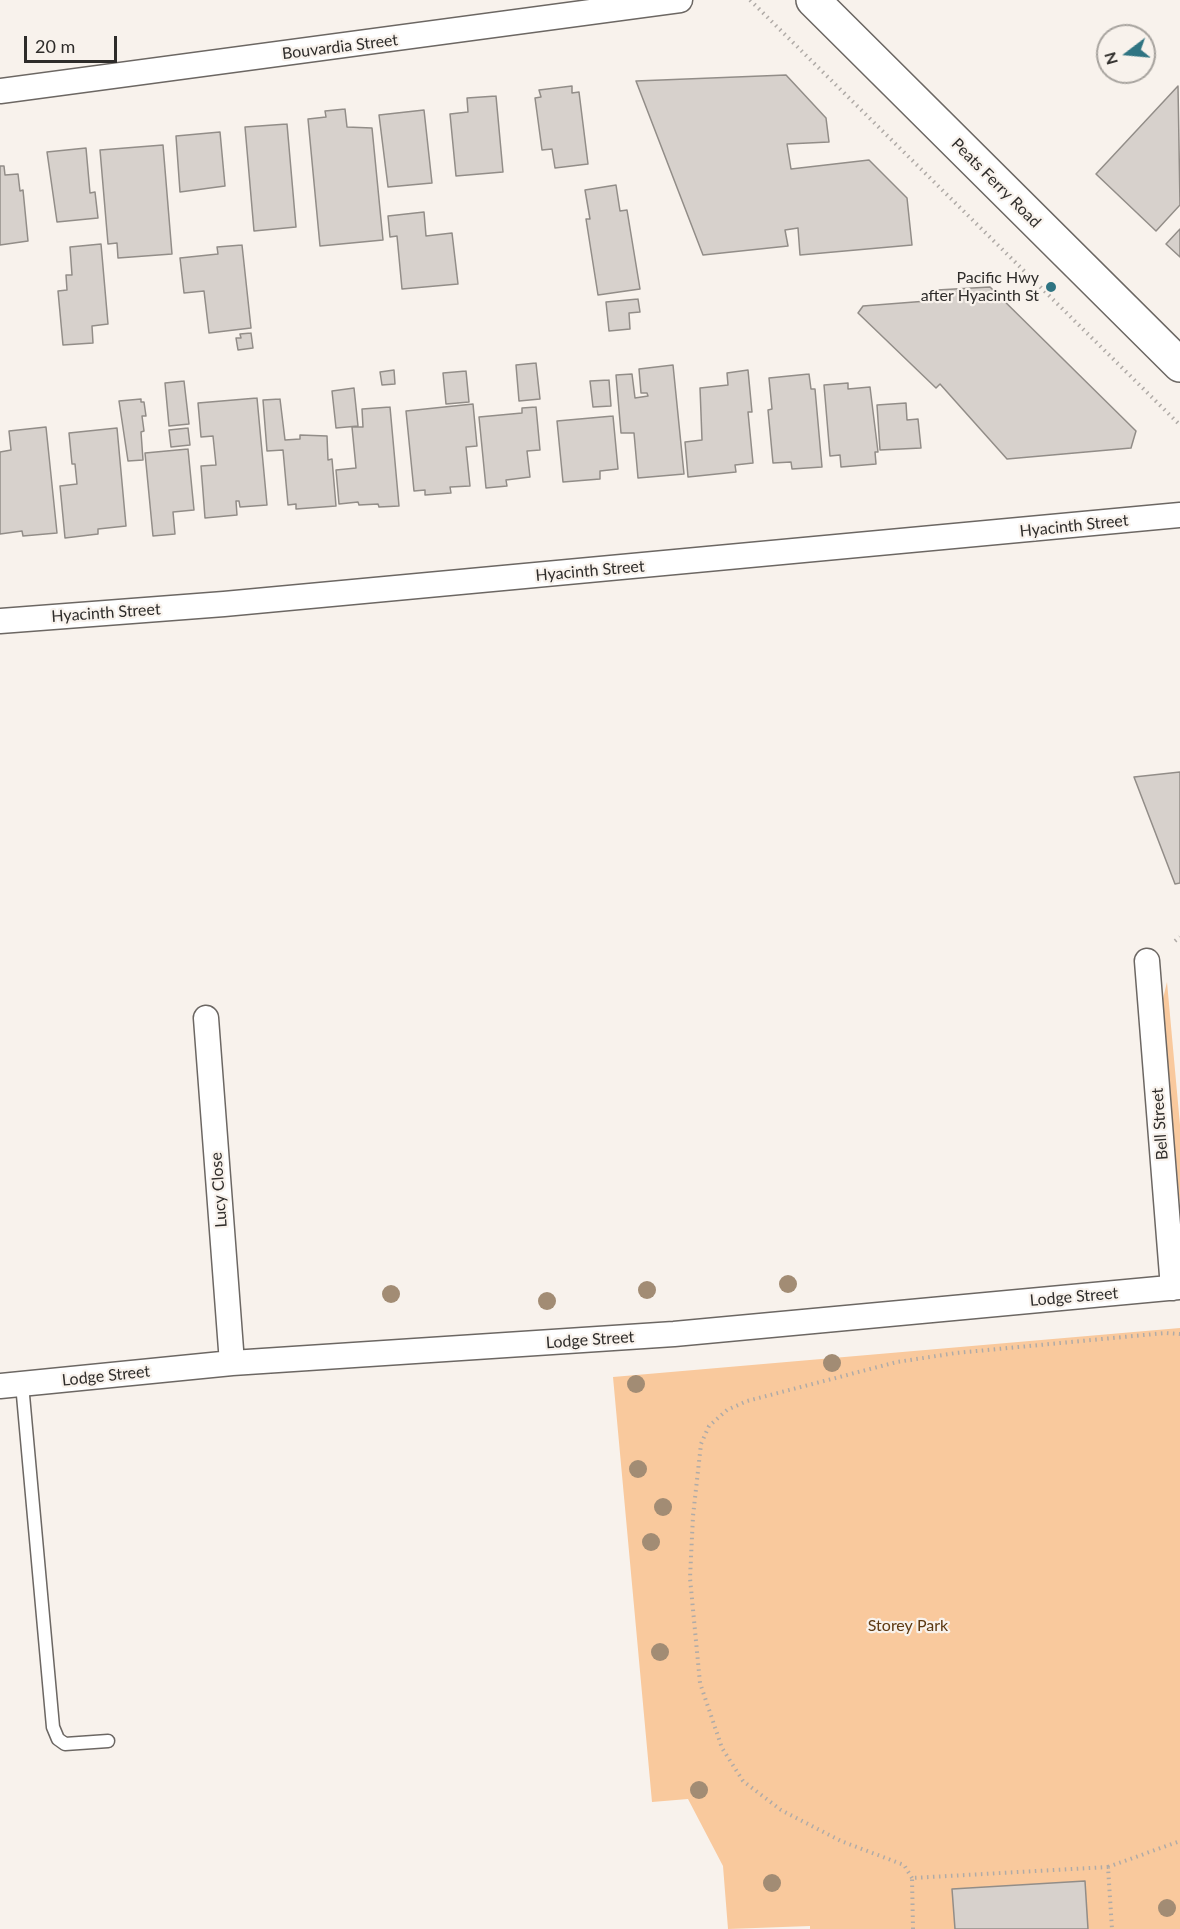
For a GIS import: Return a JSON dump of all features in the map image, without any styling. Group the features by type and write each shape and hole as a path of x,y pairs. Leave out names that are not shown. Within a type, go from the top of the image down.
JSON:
{"main road":[{"name":"Peats Ferry Road","path":"813,0 1180,365"}],"street":[{"name":"Bouvardia Street","path":"0,91 680,0"},
{"name":"Hyacinth Street","path":"0,621 259,601 1180,515"},
{"name":"Bell Street","path":"1147,961 1176,1288"},
{"name":"Lucy Close","path":"206,1018 232,1363"},
{"name":"Lodge Street","path":"11,1385 232,1363 674,1334 1176,1288"}],"lane":[{"path":"11,1385 53,1726 58,1739 65,1744 108,1741"}],"path":[{"path":"750,0 1180,425"},
{"path":"1175,941 1180,937"},
{"path":"913,1929 912,1878 904,1865 841,1841 781,1810 743,1781 722,1748 700,1683 690,1578 693,1516 700,1454 709,1426 728,1410 747,1401 897,1362 956,1353 1165,1333 1180,1334"},
{"path":"912,1878 1108,1867 1119,1861 1180,1841"},
{"path":"1108,1867 1112,1929"}],"green space":[{"path":"1167,982 1180,1125 1180,1206 1162,1003"},
{"name":"Storey Park","path":"1180,1328 1180,1929 810,1929 810,1926 728,1929 723,1866 688,1799 652,1802 613,1377"}],"building":[{"path":"786,75 826,118 829,142 787,144 791,169 869,160 907,198 912,245 800,255 798,228 785,230 788,246 703,255 636,81"},
{"path":"572,86 572,93 579,92 588,164 555,168 552,149 542,150 535,98 541,97 539,90"},
{"path":"1178,86 1180,205 1156,231 1096,174"},
{"path":"496,96 503,172 456,176 450,114 468,112 467,98"},
{"path":"345,109 347,127 372,128 383,240 320,246 308,119 326,117 325,111"},
{"path":"424,110 432,183 388,187 379,115"},
{"path":"287,124 296,227 254,231 245,127"},
{"path":"220,132 225,186 180,192 176,136"},
{"path":"163,145 172,254 118,258 117,243 108,244 100,150"},
{"path":"86,148 90,193 95,192 98,218 57,222 47,152"},
{"path":"0,166 4,166 5,175 18,174 20,191 23,190 28,241 0,245"},
{"path":"616,185 620,211 627,210 640,289 598,295 586,219 590,219 585,190"},
{"path":"424,212 426,236 452,233 458,284 402,289 397,236 390,237 388,216"},
{"path":"1180,229 1180,257 1166,244"},
{"path":"101,244 108,324 92,326 93,343 63,345 58,291 67,290 66,275 72,275 70,247"},
{"path":"242,245 251,328 209,333 204,291 184,293 180,258 218,254 217,247"},
{"path":"990,287 1136,431 1131,448 1007,459 940,384 936,388 858,313 863,306 927,301 937,290"},
{"path":"638,299 640,312 629,313 630,329 609,331 606,302"},
{"path":"251,333 253,348 238,350 236,338 241,338 240,334"},
{"path":"536,363 540,399 519,401 516,365"},
{"path":"673,365 684,474 638,478 634,433 621,433 616,375 632,374 635,398 648,396 647,393 641,393 639,369"},
{"path":"394,370 395,384 382,385 380,372"},
{"path":"748,370 752,412 748,412 753,463 735,465 736,472 688,477 685,442 702,440 700,388 728,385 727,373"},
{"path":"466,371 469,402 446,404 443,373"},
{"path":"809,374 811,389 815,389 822,467 792,469 791,462 773,463 768,410 772,409 769,378"},
{"path":"609,380 611,406 593,407 590,381"},
{"path":"184,381 189,424 169,426 165,383"},
{"path":"848,383 848,389 870,387 878,452 875,452 876,464 841,467 840,455 830,456 824,385"},
{"path":"354,388 358,426 336,428 332,391"},
{"path":"257,398 267,505 240,507 239,501 236,501 237,515 205,518 201,466 216,465 213,436 201,437 198,403"},
{"path":"141,399 141,402 144,402 146,416 142,416 143,460 128,461 119,401"},
{"path":"280,399 285,440 300,439 300,435 327,436 328,460 332,459 336,506 296,509 296,504 288,505 283,450 267,451 263,400"},
{"path":"906,403 907,420 918,419 921,448 880,450 877,405"},
{"path":"473,404 477,446 466,447 470,486 450,487 451,493 425,495 425,490 414,491 406,411"},
{"path":"390,407 399,506 379,507 378,504 359,505 358,502 339,504 336,470 356,468 352,427 363,427 362,409"},
{"path":"536,407 540,450 527,451 530,477 506,480 507,486 486,488 479,417 522,413 522,408"},
{"path":"613,416 618,469 600,471 600,479 563,482 557,421"},
{"path":"46,427 57,533 23,536 22,531 0,534 0,452 11,450 9,431"},
{"path":"117,428 126,526 98,529 98,534 65,538 60,486 77,484 75,464 72,464 69,433"},
{"path":"188,428 190,445 171,447 169,430"},
{"path":"188,449 194,510 173,512 175,534 153,536 145,453"},
{"path":"1180,772 1180,883 1175,884 1134,777"},
{"path":"1085,1881 1088,1929 955,1929 952,1889"}],"place":[{"name":"Pacific Hwy after Hyacinth St","path":"1051,287"}]}
